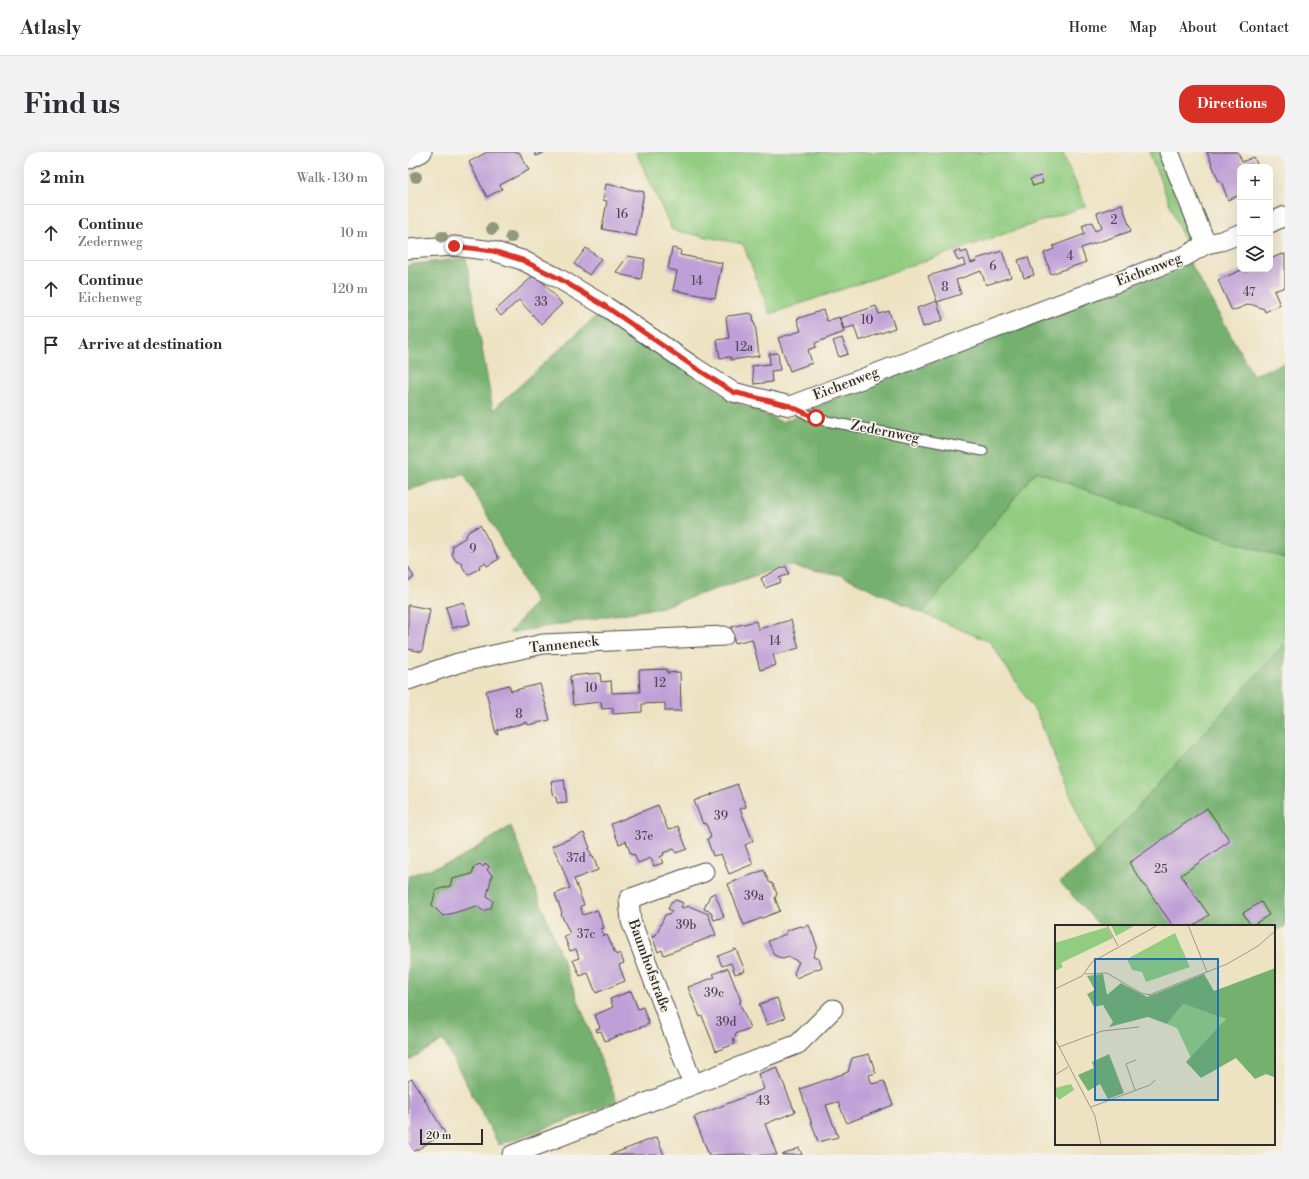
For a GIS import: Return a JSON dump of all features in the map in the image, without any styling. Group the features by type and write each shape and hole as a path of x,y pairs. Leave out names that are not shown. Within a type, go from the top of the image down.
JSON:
{"street":[{"path":"408,159 422,152"},
{"path":"1169,152 1206,244"},
{"path":"1273,221 1285,216"},
{"name":"Eichenweg","path":"790,406 1184,256 1206,244 1221,241 1237,235"},
{"path":"408,249 454,246 493,251 522,260 558,278 605,306 733,392 790,406"},
{"name":"Tanneneck","path":"408,680 458,663 543,644 724,636"},
{"name":"Baumhofstraße","path":"693,1084 631,921 629,899 704,872"},
{"path":"512,1155 798,1044 833,1009"}],"lane":[{"name":"Zedernweg","path":"790,406 816,418 983,451"}],"green space":[{"path":"636,152 1062,152 1086,206 770,314 743,244 672,230"},
{"path":"1149,152 1158,152 1190,231 1191,239 1189,247 1186,245"},
{"path":"466,258 493,410 595,317 691,371 730,400 782,422 905,368 1188,259 1253,375 1285,363 1285,558 1203,533 1036,471 922,613 841,575 787,565 662,607 509,633 536,602 464,474 408,490 408,265"},
{"path":"1036,471 1203,533 1285,558 1285,643 1095,855 1037,714 990,642 922,613"},
{"path":"1285,643 1285,926 1275,931 1275,925 1099,925 1060,882 1095,855"},
{"path":"511,826 617,1102 499,1145 443,1040 408,1061 408,876 457,860"}],"building":[{"path":"487,152 519,152 529,170 500,185 502,189 487,197 469,162"},
{"path":"534,152 545,152 536,156"},
{"path":"1207,152 1238,152 1242,162 1254,157 1257,164 1237,164 1237,196 1228,200 1221,181 1219,182"},
{"path":"1041,176 1043,183 1033,186 1030,179"},
{"path":"606,184 644,192 636,236 602,229 607,201 603,200"},
{"path":"1122,204 1131,231 1081,248 1086,262 1051,274 1044,253 1054,249 1053,246 1085,234 1082,226 1092,222 1095,231 1102,228 1097,213"},
{"path":"586,248 601,259 589,275 574,264"},
{"path":"672,248 681,250 680,255 722,263 715,298 673,290 677,271 668,269"},
{"path":"960,250 961,253 967,251 971,263 977,261 976,259 1002,251 1011,277 986,285 981,271 956,280 961,294 937,302 943,320 923,327 917,308 937,301 928,276 965,265 963,259 958,261 954,252"},
{"path":"1285,254 1285,287 1274,291 1280,305 1265,312 1264,309 1250,304 1232,311 1218,280 1237,272 1273,272 1273,258"},
{"path":"628,256 645,259 641,279 622,275 616,272"},
{"path":"1028,257 1034,275 1024,278 1018,260"},
{"path":"533,276 538,277 562,304 541,324 519,300 501,316 496,310"},
{"path":"876,306 879,314 889,311 895,328 859,341 854,326 844,329 840,318"},
{"path":"823,310 827,321 839,317 844,332 815,343 816,347 808,350 812,363 790,371 778,338 801,331 797,319"},
{"path":"750,313 753,315 755,324 759,356 731,360 731,357 720,358 717,340 729,338 726,318 728,316"},
{"path":"842,338 848,354 839,357 833,341"},
{"path":"778,353 780,370 771,371 772,382 754,384 752,366 770,364 769,354"},
{"path":"480,525 499,559 487,566 485,563 479,566 480,568 468,575 462,566 463,564 456,561 452,554 453,545 465,538 468,532"},
{"path":"408,566 414,577 408,581"},
{"path":"786,566 789,574 779,578 781,582 765,588 761,578"},
{"path":"464,602 470,624 452,628 446,607"},
{"path":"408,605 430,609 422,652 408,649"},
{"path":"791,620 799,648 773,655 776,665 760,670 752,639 735,643 731,627 756,621 758,629"},
{"path":"667,669 667,673 680,672 681,711 665,711 665,703 642,704 642,712 613,714 613,708 602,709 601,702 573,705 570,676 600,673 601,682 611,681 612,693 640,692 639,670"},
{"path":"540,684 550,720 528,725 527,722 497,730 498,734 496,734 486,691 509,685 511,691"},
{"path":"564,779 567,802 557,803 556,797 554,797 551,781"},
{"path":"737,784 746,807 740,809 753,841 745,845 753,864 729,874 721,854 713,856 707,839 711,837 706,823 703,824 694,801"},
{"path":"658,805 668,830 678,826 687,849 676,853 674,849 663,853 664,855 660,857 663,863 654,866 651,858 638,863 634,854 631,855 626,841 619,844 611,824"},
{"path":"1207,808 1230,841 1181,875 1209,915 1194,925 1172,925 1129,863"},
{"path":"584,833 590,848 588,849 591,853 591,857 593,856 598,870 574,879 584,905 580,906 583,915 597,910 604,928 601,929 604,936 607,935 616,955 620,953 624,963 619,965 625,981 596,993 588,973 580,976 573,960 579,958 576,949 570,951 564,936 570,934 561,914 562,913 555,894 570,888 559,859 552,846"},
{"path":"486,863 489,867 487,870 492,875 487,896 493,901 491,908 483,911 477,906 443,916 432,905 436,890 450,886 452,879 472,874 474,867 480,864 483,867"},
{"path":"764,870 769,882 773,884 777,894 775,898 780,911 744,925 728,884"},
{"path":"715,893 724,917 714,920 711,912 704,909 710,895"},
{"path":"676,900 683,903 681,907 683,908 689,906 708,914 716,935 664,955 662,950 658,952 652,936 656,935 665,915 671,913 672,911 668,909 671,902"},
{"path":"1261,902 1269,915 1250,925 1243,913"},
{"path":"809,925 817,946 813,957 819,959 822,967 796,978 794,973 799,962 789,957 783,959 774,955 768,941 786,934 788,930"},
{"path":"736,949 745,971 735,974 731,963 722,966 718,956"},
{"path":"728,968 750,1028 735,1034 736,1037 733,1038 735,1044 716,1051 702,1016 700,1017 688,987 715,977 713,974"},
{"path":"631,991 638,1009 643,1007 649,1024 605,1041 601,1031 597,1032 596,1029 600,1028 595,1015 613,1007 610,999"},
{"path":"777,998 785,1018 767,1025 759,1004"},
{"path":"869,1054 876,1073 869,1075 872,1084 884,1081 893,1105 847,1123 838,1102 826,1105 838,1137 818,1142 800,1089 848,1072 852,1058"},
{"path":"777,1067 795,1112 765,1124 777,1155 709,1155 694,1117 764,1089 758,1074"},
{"path":"412,1079 445,1133 408,1155 408,1081"},
{"path":"657,1137 664,1155 610,1155"},
{"path":"799,1148 802,1155 782,1155"}],"route":[{"path":"454,246 493,251 522,260 558,278 605,306 733,392 790,406 816,418"}]}
